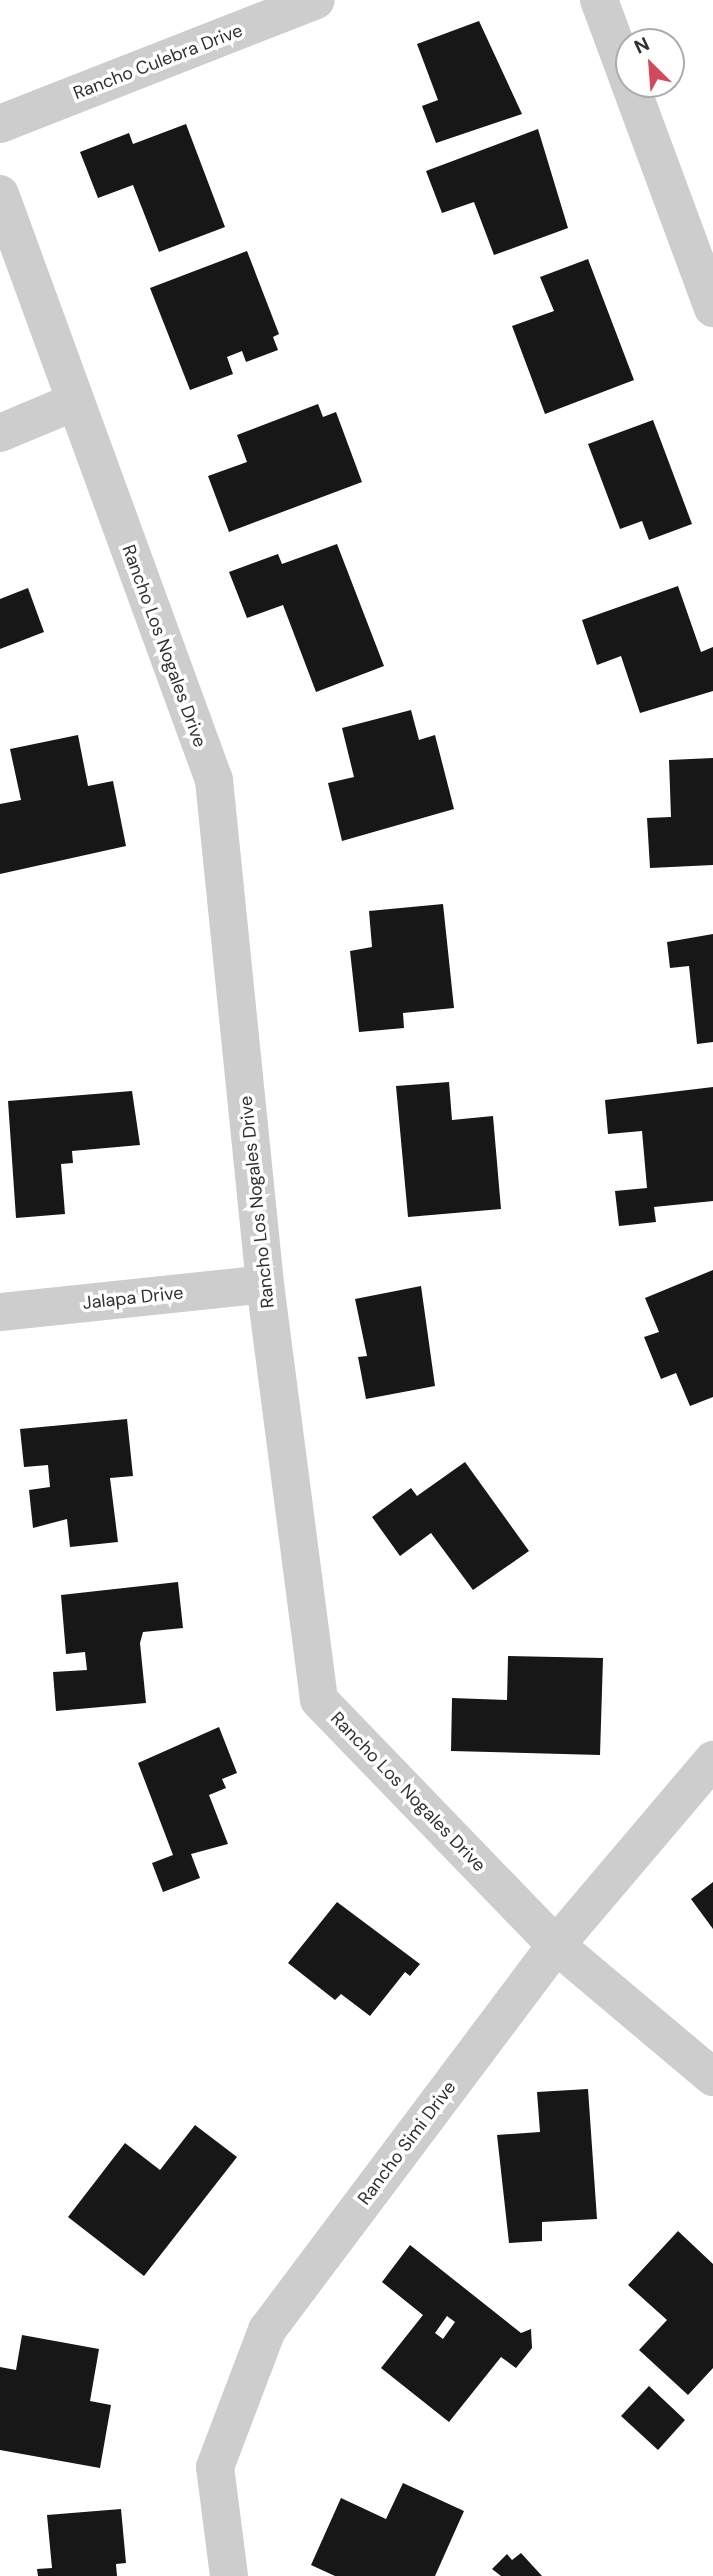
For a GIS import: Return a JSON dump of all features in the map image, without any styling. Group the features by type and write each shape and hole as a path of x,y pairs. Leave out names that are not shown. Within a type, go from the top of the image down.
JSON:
{"street":[{"name":"Rancho Culebra Drive","path":"0,124 316,0"},
{"path":"599,0 615,43"},
{"path":"636,98 713,308"},
{"name":"Rancho Los Nogales Drive","path":"0,194 214,780 265,1284 318,1700 555,1945 713,2077"},
{"path":"0,433 74,402"},
{"name":"Jalapa Drive","path":"0,1312 265,1284"},
{"name":"Rancho Simi Drive","path":"229,2576 215,2467 267,2330 555,1945 713,1760"}],"building":[{"path":"479,21 522,114 436,143 422,106 438,100 417,44"},
{"path":"186,124 225,227 159,252 133,185 98,198 80,152 129,133 133,144"},
{"path":"538,129 568,228 494,255 474,202 442,213 426,171"},
{"path":"247,251 279,334 273,337 278,350 246,362 242,351 227,357 233,374 190,390 150,288"},
{"path":"588,259 634,380 545,414 512,326 554,311 540,277"},
{"path":"318,404 323,417 336,412 362,482 229,532 208,476 247,462 237,435"},
{"path":"653,420 692,524 649,540 642,521 620,529 588,444"},
{"path":"337,544 384,666 316,692 283,605 247,618 229,572 278,554 282,564"},
{"path":"678,586 701,652 713,647 713,691 640,713 621,656 597,665 582,620"},
{"path":"28,588 44,632 0,649 0,599"},
{"path":"411,710 419,740 435,735 454,809 342,841 328,783 354,777 342,728"},
{"path":"78,735 88,786 113,781 126,846 0,874 0,804 21,800 10,749"},
{"path":"713,758 713,865 650,868 647,818 671,817 669,760"},
{"path":"443,904 454,1008 403,1013 404,1028 359,1032 350,951 372,947 369,911"},
{"path":"713,934 713,1042 697,1044 689,966 670,968 667,942"},
{"path":"449,1082 452,1120 493,1116 501,1209 408,1217 396,1086"},
{"path":"713,1087 713,1201 654,1207 656,1222 619,1226 615,1191 647,1188 642,1131 608,1134 605,1100"},
{"path":"132,1091 140,1145 72,1151 73,1163 61,1164 65,1214 16,1218 8,1101"},
{"path":"713,1270 713,1397 690,1406 676,1373 661,1379 644,1337 659,1332 645,1298"},
{"path":"421,1286 435,1386 366,1399 358,1357 367,1356 355,1299"},
{"path":"127,1419 133,1476 110,1478 118,1542 70,1547 67,1519 33,1528 29,1490 50,1487 48,1465 24,1467 20,1429"},
{"path":"465,1462 529,1551 473,1590 431,1533 400,1556 372,1517 411,1488 417,1496"},
{"path":"178,1582 183,1628 143,1632 140,1643 146,1703 56,1711 53,1672 87,1670 85,1652 66,1654 61,1595"},
{"path":"508,1656 603,1658 600,1755 451,1751 452,1698 507,1700"},
{"path":"219,1727 237,1773 222,1779 226,1788 209,1795 228,1844 191,1854 200,1878 163,1892 152,1863 173,1855 138,1763"},
{"path":"713,1882 713,1929 691,1899"},
{"path":"337,1902 420,1964 410,1976 405,1972 370,2016 341,1994 335,2000 288,1963"},
{"path":"588,2089 597,2219 542,2222 542,2241 509,2243 497,2135 540,2132 537,2092"},
{"path":"195,2125 237,2157 144,2276 68,2217 125,2143 160,2170"},
{"path":"678,2231 713,2264 713,2368 688,2395 639,2350 667,2320 628,2285"},
{"path":"410,2245 521,2333 531,2329 532,2348 516,2368 501,2357 449,2422 381,2368 423,2315 382,2282","holes":["447,2316 455,2322 443,2339 435,2333"]},
{"path":"22,2335 99,2349 90,2401 111,2405 100,2468 0,2450 0,2367 16,2370"},
{"path":"649,2386 685,2420 658,2450 621,2416"},
{"path":"403,2483 464,2511 435,2576 335,2576 311,2565 341,2498 386,2519"},
{"path":"121,2509 126,2563 116,2564 117,2576 38,2576 37,2569 52,2568 47,2515"},
{"path":"521,2553 542,2576 501,2576 492,2569 507,2554 512,2560"}]}
